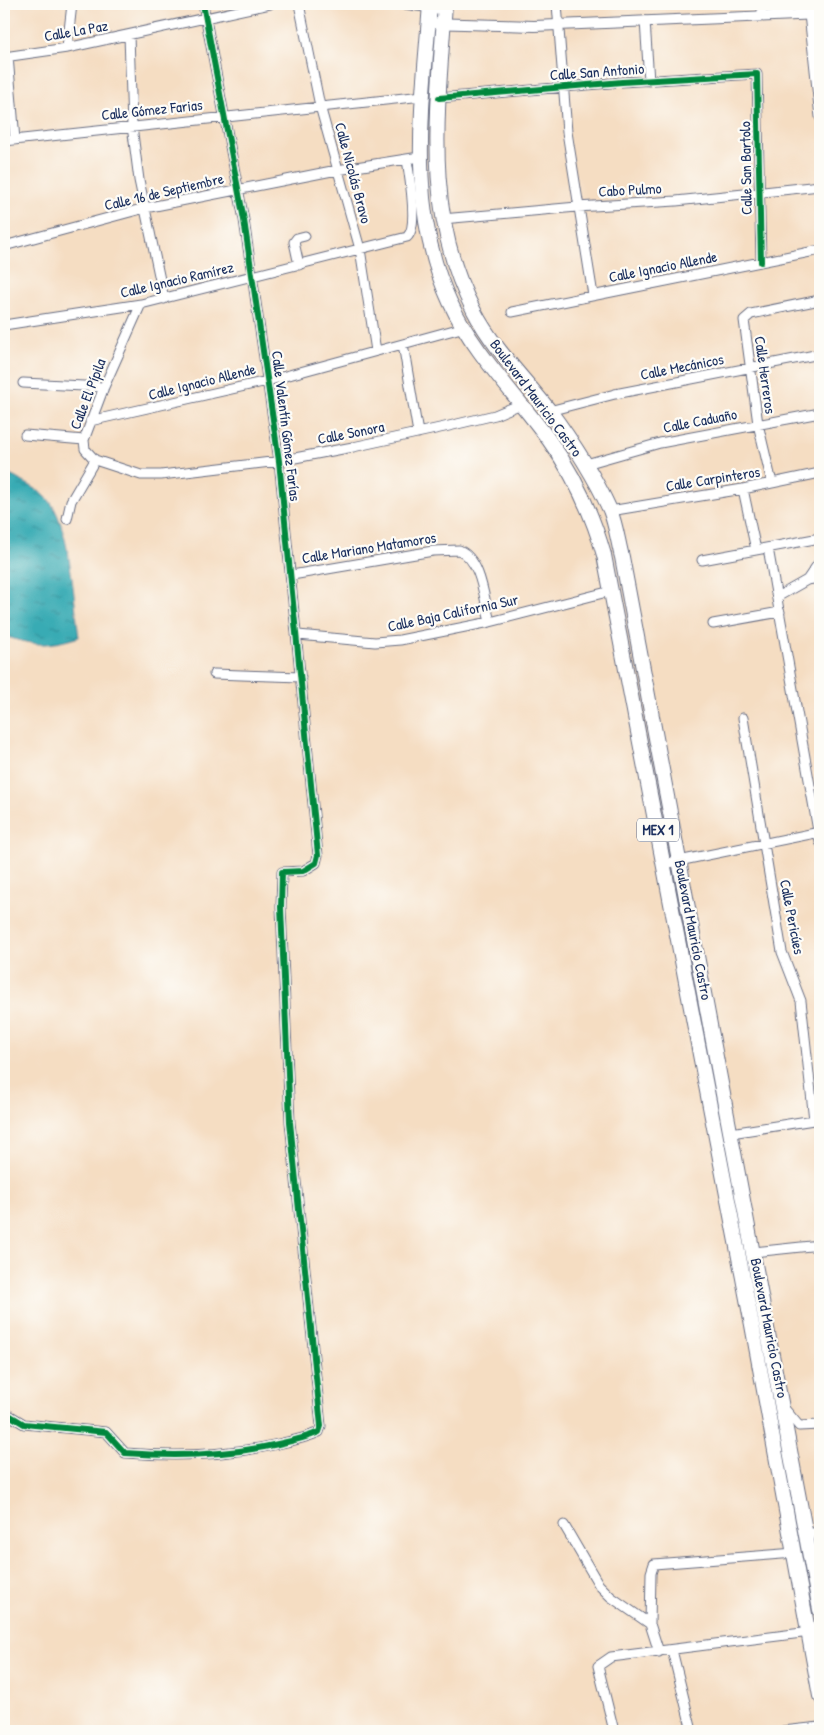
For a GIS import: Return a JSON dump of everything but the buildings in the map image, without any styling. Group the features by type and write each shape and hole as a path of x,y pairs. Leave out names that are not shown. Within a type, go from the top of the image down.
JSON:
{"main road":[{"name":"Boulevard Mauricio Castro","path":"430,6 423,96 414,157 432,252 450,303 464,327 497,375 549,440 584,498 594,522 611,591 795,1554 815,1632 820,1696"},
{"name":"Boulevard Mauricio Castro","path":"444,12 439,98 438,177 442,219 450,252 475,312 496,345 549,411 586,464 610,511 622,558 783,1407 813,1533 820,1610"},
{"path":"617,622 631,632 639,648"}],"street":[{"path":"67,48 72,4"},
{"name":"Calle Valentín Gómez Farías","path":"4,1412 24,1424 106,1432 125,1453 160,1456 217,1455 266,1447 309,1437 319,1432 321,1426 290,1122 281,907 282,872 308,869 316,863 318,854 298,635 279,461 253,276 204,4"},
{"name":"Calle La Paz","path":"6,56 67,48 270,4"},
{"name":"Calle Nicolás Bravo","path":"300,4 320,106 360,249 376,351"},
{"path":"404,4 430,6 444,12 559,25 820,14"},
{"path":"557,4 562,87 577,207 593,295"},
{"path":"762,4 762,15"},
{"path":"429,23 444,12"},
{"path":"809,14 818,70 820,116"},
{"path":"644,21 649,81"},
{"path":"129,35 132,126 145,208 164,299"},
{"path":"6,56 15,140"},
{"name":"Calle San Antonio","path":"439,98 562,87 757,74"},
{"name":"Calle San Bartolo","path":"757,74 760,262"},
{"name":"Calle Gómez Farias","path":"4,141 423,96"},
{"name":"Calle 16 de Septiembre","path":"4,246 145,208 337,170 414,157"},
{"name":"Calle Ignacio Ramírez","path":"4,326 164,299 300,266 407,237 410,234 413,221 414,157"},
{"name":"Cabo Pulmo","path":"442,219 577,207 676,201 820,186"},
{"path":"300,266 294,242 297,238 305,236"},
{"name":"Calle Ignacio Allende","path":"512,312 820,250"},
{"name":"Calle Herreros","path":"772,483 758,424 752,368 744,326 746,317 820,300"},
{"name":"Calle El Pípila","path":"95,460 85,449 84,440 104,387 141,304"},
{"name":"Calle Ignacio Allende","path":"90,421 267,381 464,327"},
{"path":"403,344 418,433"},
{"name":"Calle Mecánicos","path":"549,411 615,394 820,354"},
{"path":"23,383 104,387"},
{"name":"Calle Sonora","path":"95,460 124,470 154,476 279,461 418,433 495,415 521,404"},
{"name":"Calle Caduaño","path":"586,464 660,443 820,413"},
{"path":"26,435 84,440"},
{"path":"66,519 71,501 95,460"},
{"name":"Calle Carpinteros","path":"610,511 743,489 820,473"},
{"path":"743,489 756,550"},
{"path":"702,560 820,538"},
{"path":"768,548 820,842"},
{"name":"Calle Mariano Matamoros","path":"292,575 451,549 464,552 472,561 479,578 490,622"},
{"path":"807,580 820,561"},
{"path":"777,597 807,580 820,578"},
{"name":"Calle Baja California Sur","path":"298,635 386,642 490,622 611,591"},
{"path":"713,624 780,612"},
{"path":"214,674 301,677"},
{"name":"Calle Pericúes","path":"743,718 766,843 783,955 801,1001 817,1120"},
{"path":"664,864 819,832"},
{"path":"731,1133 817,1120"},
{"path":"754,1252 820,1245"},
{"path":"783,1407 799,1426 820,1425"},
{"path":"564,1525 598,1585 611,1597 650,1624"},
{"path":"659,1652 650,1624 651,1573 654,1564 795,1554"},
{"path":"614,1731 598,1666 611,1657 815,1632"},
{"path":"672,1650 692,1731"},
{"path":"783,1731 820,1727"}],"water":[{"path":"4,471 42,493 54,508 66,542 79,637 41,644 4,636"}],"cycle path":[{"path":"4,1412 24,1424 106,1432 125,1453 144,1454 183,1455 259,1448 309,1436 319,1432 321,1426 290,1122 281,907 282,872 303,871 316,863 318,855 279,461 244,220 203,4"},
{"path":"439,98 622,82 757,74 761,262"}]}
